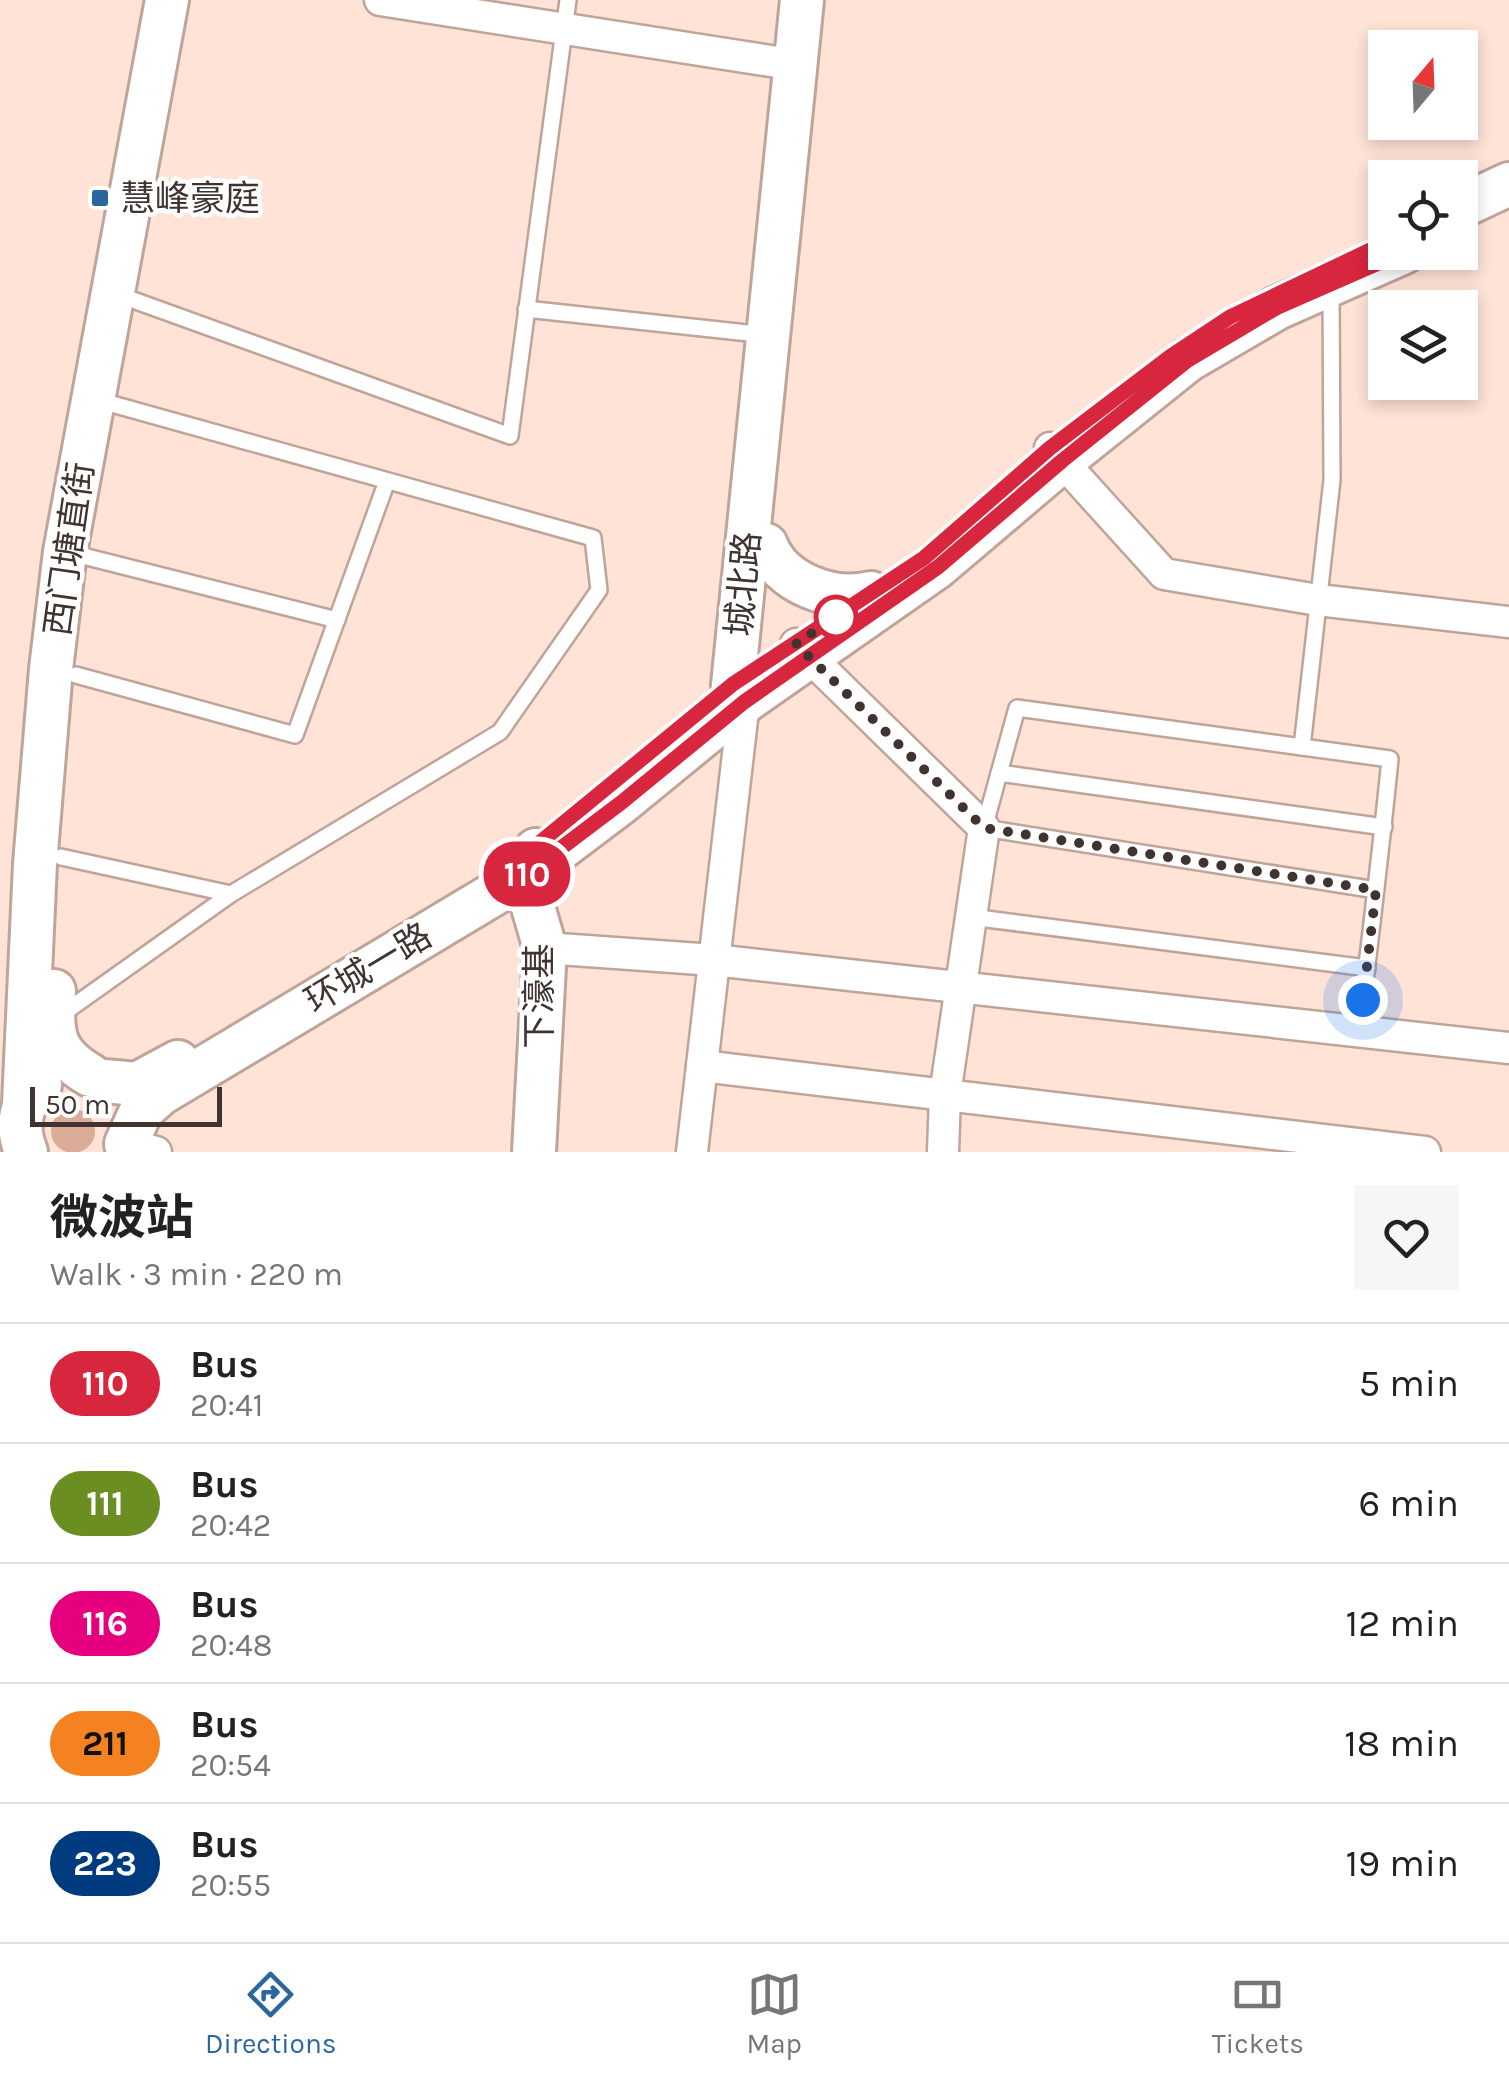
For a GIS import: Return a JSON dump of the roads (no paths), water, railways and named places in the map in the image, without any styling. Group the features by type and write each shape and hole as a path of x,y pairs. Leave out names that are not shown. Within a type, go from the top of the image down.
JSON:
{"main road":[{"name":"西门塘直街","path":"18,1128 35,864 65,552 167,0"},
{"name":"西门塘直街","path":"135,1149 126,1108 116,1092 65,1059 52,1021 61,856 87,557 112,404 190,0"},
{"name":"城北路","path":"743,686 767,335 802,0"},
{"name":"城北路","path":"743,686 766,545 824,0"},
{"name":"环城一路","path":"802,650 1056,454 1188,360 1368,254"},
{"name":"环城一路","path":"1332,277 1368,264"},
{"name":"环城一路","path":"135,1149 141,1111 160,1094 531,860 743,686 938,567 1056,454"},
{"path":"766,545 771,558 784,570 818,591 836,597 871,594"},
{"name":"环城一路","path":"18,1128 44,1081 74,1072 125,1085 152,1078 318,973 531,860"},
{"name":"下濠基","path":"531,860 545,948 534,1152"}],"street":[{"path":"380,0 566,14 796,66"},
{"path":"1056,454 1164,574 1318,600 1509,622"},
{"path":"802,650 984,828 945,1095 943,1152"},
{"path":"692,1152 743,686"},
{"path":"545,948 714,960 1509,1048"},
{"path":"702,1066 945,1095 1204,1139 1425,1152"}],"lane":[{"path":"133,300 510,436 566,14"},
{"path":"1302,747 1332,480 1332,277"},
{"path":"526,309 767,335"},
{"path":"52,1021 230,894 500,732 598,590 593,538 112,404"},
{"path":"76,675 295,735 387,480"},
{"path":"87,557 337,620"},
{"path":"1359,1032 1384,827 1390,759 1017,708 984,828 1376,890"},
{"path":"999,773 1384,827"},
{"path":"61,856 230,894"},
{"path":"971,917 1367,968"}],"place":[{"name":"慧峰豪庭","path":"100,198"}]}
